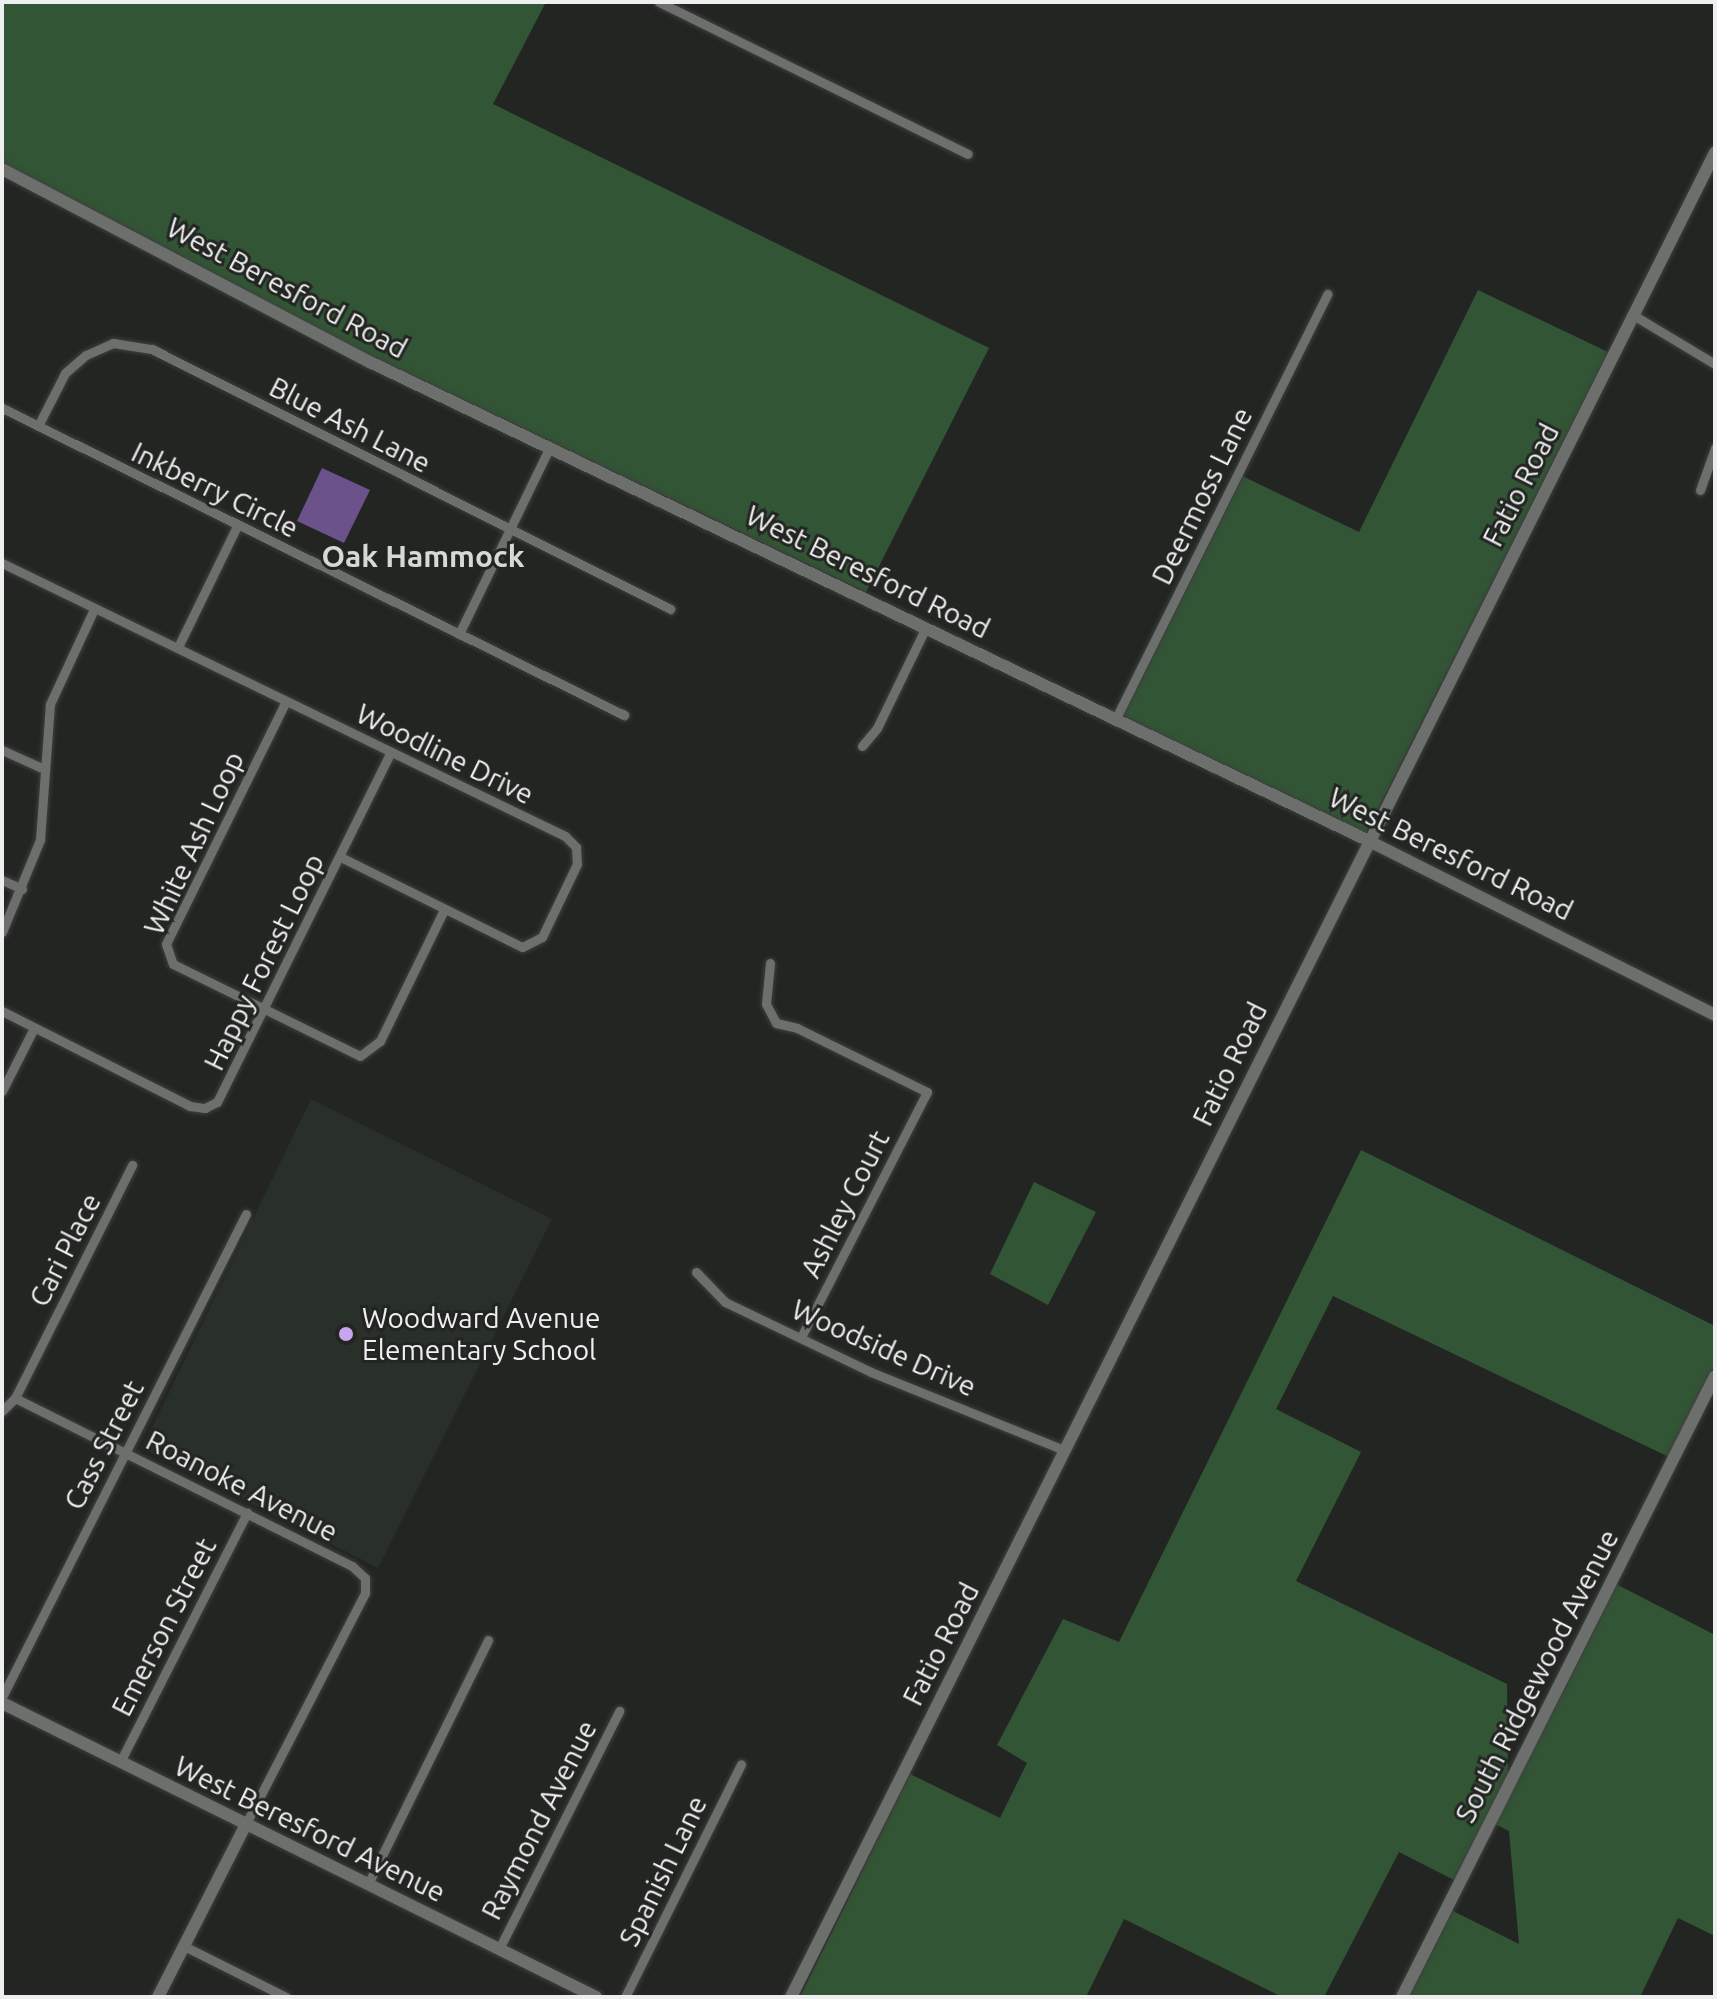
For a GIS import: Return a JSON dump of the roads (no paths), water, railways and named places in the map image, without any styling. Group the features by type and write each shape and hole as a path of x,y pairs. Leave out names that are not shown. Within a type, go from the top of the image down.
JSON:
{"street":[{"path":"659,2 968,154"},
{"name":"Fatio Road","path":"791,1997 1367,840 1715,153"},
{"name":"West Beresford Road","path":"2,169 372,363 1116,718 1715,1015"},
{"name":"Deermoss Lane","path":"1116,718 1327,294"},
{"path":"1633,315 1710,355 1715,364"},
{"name":"Blue Ash Lane","path":"38,426 74,364 100,348 131,343 152,349 670,609"},
{"name":"Inkberry Circle","path":"2,408 624,715"},
{"path":"459,634 550,447"},
{"path":"1700,490 1715,448"},
{"path":"178,647 237,526"},
{"name":"Woodline Drive","path":"2,563 565,836 576,847 577,864 534,944 522,947 341,857"},
{"path":"2,932 22,889 45,815 42,768 50,704 94,609"},
{"path":"862,746 877,728 926,627"},
{"name":"White Ash Loop","path":"286,701 166,944 173,964 360,1056 372,1052 444,910"},
{"path":"2,750 42,768"},
{"name":"Happy Forest Loop","path":"2,1011 205,1108 228,1087 390,753"},
{"path":"2,880 22,889"},
{"name":"Ashley Court","path":"770,963 766,1004 776,1023 797,1028 927,1092 802,1335"},
{"path":"2,1091 34,1028"},
{"name":"Cari Place","path":"15,1398 132,1165"},
{"name":"Cass Street","path":"2,1697 246,1214"},
{"name":"Woodside Drive","path":"696,1272 725,1302 802,1335 871,1372 1064,1450"},
{"name":"South Ridgewood Avenue","path":"1402,1997 1715,1376"},
{"path":"2,1411 15,1398"},
{"name":"Roanoke Avenue","path":"15,1398 352,1566 365,1578 365,1593 246,1824"},
{"name":"Emerson Street","path":"120,1762 247,1513"},
{"path":"368,1884 488,1640"},
{"name":"West Beresford Avenue","path":"2,1703 596,1997"},
{"name":"Raymond Avenue","path":"499,1949 619,1711"},
{"name":"Spanish Lane","path":"625,1997 741,1764"},
{"path":"158,1997 246,1824"},
{"path":"184,1946 286,1997"}],"place":[{"name":"Woodward Avenue Elementary School","path":"346,1334"}],"district":[{"name":"Oak Hammock","path":"423,556"}]}
